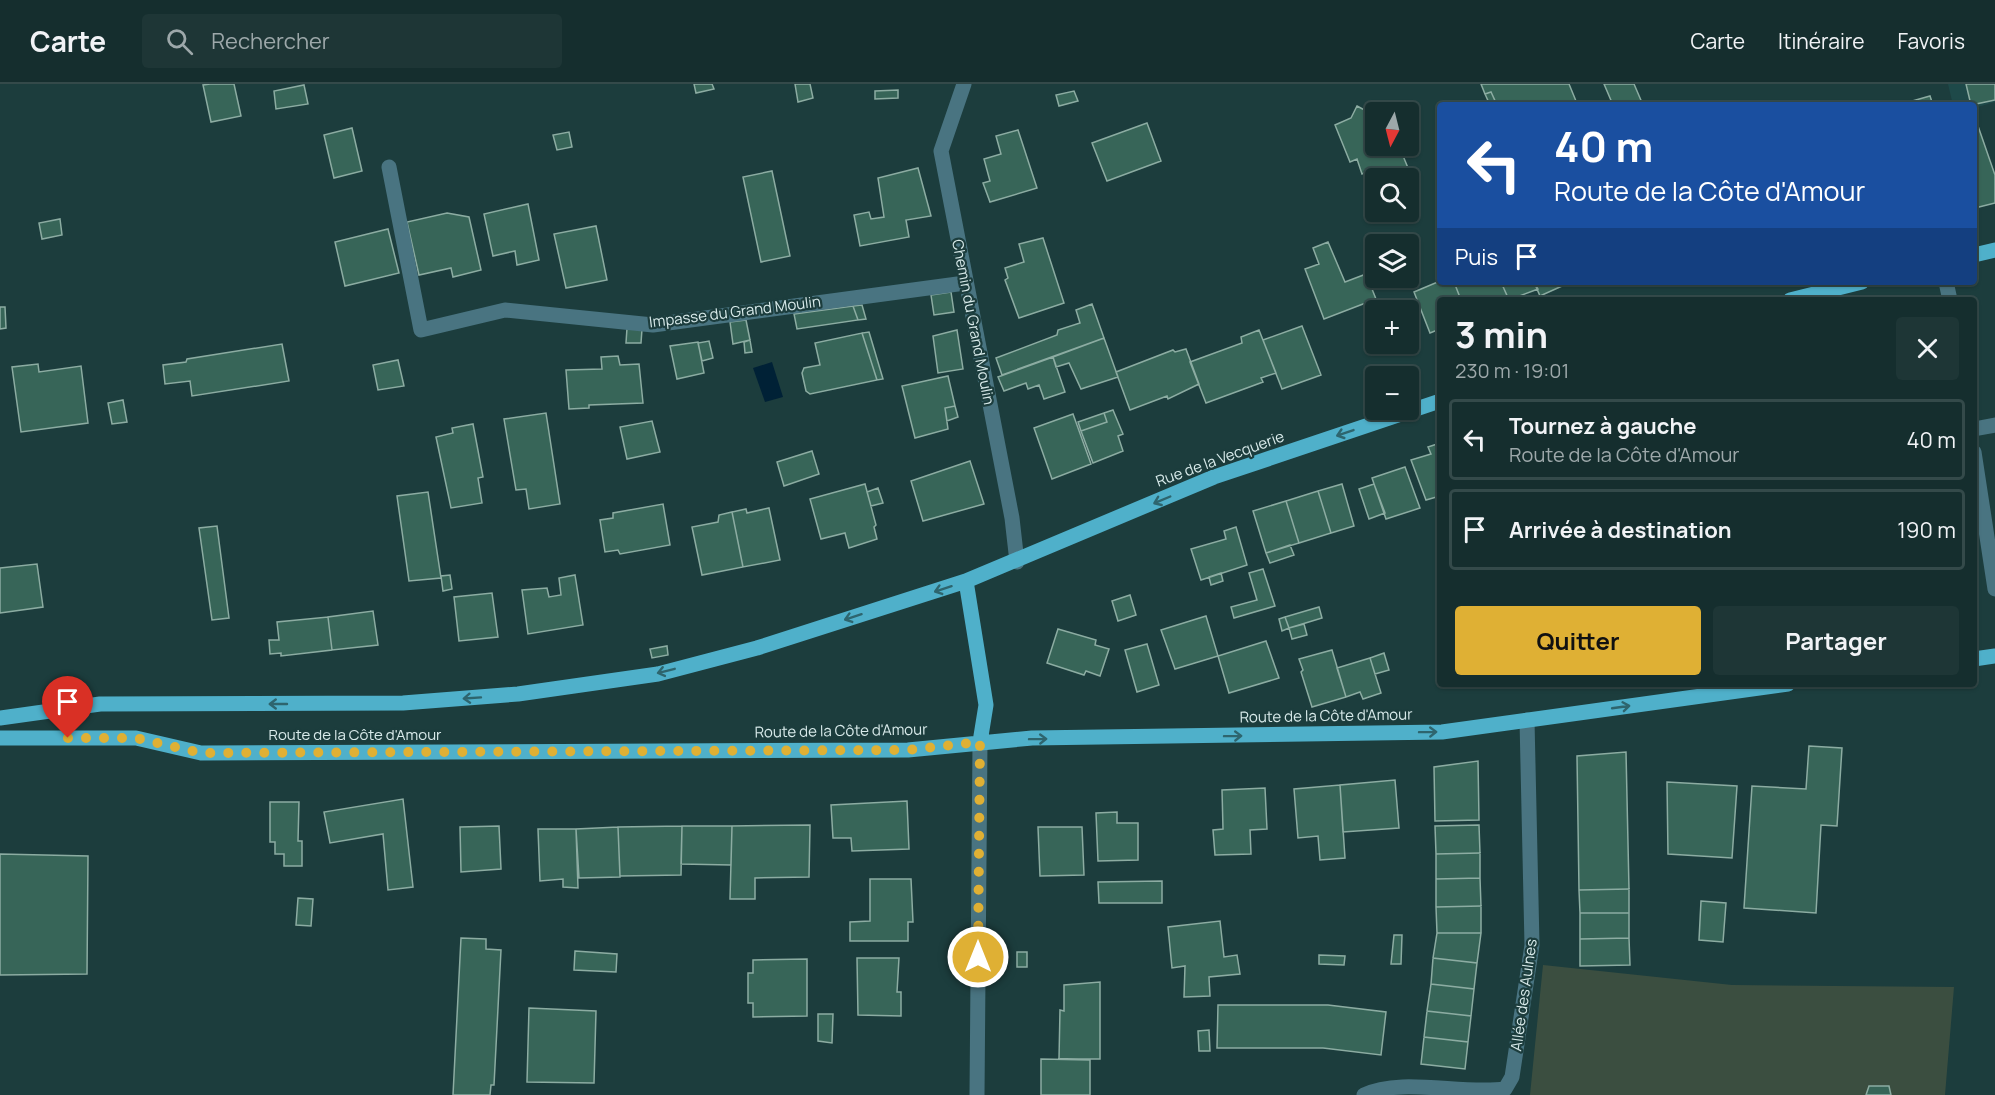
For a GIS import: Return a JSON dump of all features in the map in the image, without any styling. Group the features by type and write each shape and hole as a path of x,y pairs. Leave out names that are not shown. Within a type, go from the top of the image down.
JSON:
{"main road":[{"path":"1977,254 1995,250"},
{"path":"1802,297 1850,285"},
{"name":"Rue de la Vecquerie","path":"1017,562 1214,477 1437,402"},
{"name":"Route de la Côte d'Amour","path":"0,718 100,704 403,703 530,693 658,674 757,648 966,581 1017,562"},
{"path":"966,581 986,705 980,742"},
{"path":"1977,658 1995,656"},
{"name":"Route de la Côte d'Amour","path":"0,738 136,738 201,753 908,750 1032,738 1442,732 1766,687"}],"street":[{"name":"Chemin du Grand Moulin","path":"964,84 942,152 965,283 1012,518 1017,562"},
{"name":"Impasse du Grand Moulin","path":"389,167 421,330 505,310 653,325 965,283"},
{"path":"1977,428 1995,425"},
{"path":"1977,472 1995,589"},
{"name":"Allée des Aulnes","path":"1364,1095 1384,1088 1485,1092 1505,1089 1512,1077 1532,945 1527,720"},
{"path":"977,1095 980,742"}],"shaded area":[{"path":"1948,84 1995,84 1995,102 1977,107 1977,102 1952,102"},
{"path":"772,362 783,397 765,402 753,368"}],"green space":[{"path":"1543,965 1732,985 1954,987 1945,1095 1530,1095"}],"building":[{"path":"234,84 241,116 211,122 203,85"},
{"path":"694,84 712,84 714,89 696,93"},
{"path":"795,84 810,84 813,98 798,102"},
{"path":"1481,84 1569,84 1576,101 1496,102 1491,92 1485,94"},
{"path":"1604,84 1634,84 1642,102 1612,102"},
{"path":"1966,84 1995,84 1995,100 1977,104 1970,102"},
{"path":"304,85 308,104 276,109 274,91"},
{"path":"898,90 898,98 875,99 875,91"},
{"path":"1074,91 1078,101 1059,106 1056,95"},
{"path":"1491,92 1496,102 1489,102 1485,94"},
{"path":"1930,96 1932,102 1909,102"},
{"path":"1357,106 1365,110 1365,156 1403,156 1408,168 1365,168 1365,173 1362,174 1357,159 1350,162 1335,125 1351,118"},
{"path":"1147,123 1161,161 1107,181 1092,143"},
{"path":"1977,126 1995,175 1995,203 1977,208"},
{"path":"352,128 362,171 334,178 324,135"},
{"path":"1018,130 1037,188 990,202 983,183 990,181 984,159 1001,154 996,136"},
{"path":"569,132 572,147 557,150 553,135"},
{"path":"918,168 931,216 906,220 909,237 860,246 854,215 869,212 871,219 884,217 878,178"},
{"path":"772,171 790,256 761,262 743,177"},
{"path":"528,204 539,260 517,265 515,251 493,256 484,214"},
{"path":"447,213 469,217 481,270 453,277 451,268 419,275 407,222"},
{"path":"60,219 62,235 42,239 39,223"},
{"path":"596,226 607,280 566,288 554,234"},
{"path":"388,229 399,273 345,286 335,242"},
{"path":"1043,238 1064,303 1019,318 1005,280 1008,278 1005,268 1024,262 1019,244"},
{"path":"1328,242 1345,282 1365,274 1365,288 1372,288 1376,299 1365,300 1365,303 1324,319 1305,269 1319,264 1313,248"},
{"path":"1437,282 1437,285 1455,285 1460,297 1437,297 1437,330 1430,333 1414,292"},
{"path":"1455,285 1502,285 1508,297 1460,297"},
{"path":"1502,285 1536,285 1538,289 1517,297 1508,297"},
{"path":"1535,285 1564,285 1540,296"},
{"path":"951,292 954,312 934,315 931,295"},
{"path":"1092,304 1104,338 1002,375 996,358 1057,335 1058,330 1080,323 1076,310"},
{"path":"862,305 866,319 858,320 853,306"},
{"path":"853,306 858,320 797,329 794,314"},
{"path":"0,307 5,307 6,328 0,329"},
{"path":"746,320 750,340 733,344 730,322"},
{"path":"1302,326 1321,375 1282,389 1263,340"},
{"path":"627,328 642,329 641,343 626,343"},
{"path":"957,330 963,369 938,373 933,336"},
{"path":"1259,330 1276,373 1261,378 1263,382 1206,403 1190,362 1242,343 1241,337"},
{"path":"869,332 883,379 877,380 862,333"},
{"path":"862,333 877,380 810,394 806,391 802,373 804,368 820,365 815,343"},
{"path":"1104,338 1118,377 1081,389 1069,363 1056,367 1053,357"},
{"path":"750,340 752,352 745,353 744,342"},
{"path":"709,341 713,358 702,361 698,343"},
{"path":"698,342 704,373 677,379 670,346"},
{"path":"282,344 289,381 192,396 190,381 165,384 163,365"},
{"path":"1186,349 1199,384 1168,399 1167,396 1130,410 1116,372 1173,350 1175,352"},
{"path":"618,356 620,365 639,364 643,403 589,405 589,408 569,409 566,370 602,369 601,357"},
{"path":"1053,357 1065,392 1044,399 1039,385 1028,389 1026,383 1004,391 998,377"},
{"path":"398,360 404,386 378,390 373,365"},
{"path":"38,364 39,372 81,366 88,423 21,432 12,367"},
{"path":"948,376 955,406 945,408 948,429 915,438 902,386"},
{"path":"123,400 127,422 112,424 108,403"},
{"path":"955,406 958,417 947,421 945,408"},
{"path":"1113,410 1123,434 1118,436 1123,451 1093,463 1081,431 1107,422 1104,413"},
{"path":"546,413 560,504 529,509 526,489 516,490 504,419"},
{"path":"1104,413 1107,422 1081,431 1078,422"},
{"path":"1073,414 1091,464 1052,479 1034,428"},
{"path":"652,421 660,452 627,459 620,427"},
{"path":"473,424 483,477 478,478 482,503 451,508 436,437 453,433 452,428"},
{"path":"1437,444 1437,497 1426,500 1411,460 1431,454 1428,447"},
{"path":"812,451 819,474 784,486 777,462"},
{"path":"970,461 984,504 923,521 911,481"},
{"path":"1405,467 1420,508 1386,519 1372,478"},
{"path":"865,484 876,525 874,527 877,539 849,548 845,533 821,539 810,499"},
{"path":"1342,484 1354,526 1331,533 1318,491"},
{"path":"1374,484 1385,513 1369,519 1359,489"},
{"path":"878,488 883,503 871,506 867,492"},
{"path":"1318,491 1331,533 1299,543 1286,501"},
{"path":"428,492 441,578 409,581 397,496"},
{"path":"1286,501 1299,543 1266,553 1253,511"},
{"path":"663,504 670,545 620,554 618,550 605,552 600,520 613,518 613,513"},
{"path":"769,508 780,560 743,567 732,512 746,509 747,513"},
{"path":"732,512 743,567 702,575 692,527 718,522 719,515"},
{"path":"217,526 229,618 212,620 199,528"},
{"path":"1236,527 1247,565 1201,580 1191,549 1226,539 1224,531"},
{"path":"1290,545 1294,555 1270,563 1266,553"},
{"path":"37,564 43,607 0,613 0,568"},
{"path":"1263,569 1275,606 1234,618 1231,607 1257,600 1249,573"},
{"path":"1221,573 1223,581 1211,585 1209,577"},
{"path":"450,575 452,589 443,591 441,576"},
{"path":"575,575 583,625 528,634 522,590 547,588 549,597 561,595 559,578"},
{"path":"492,593 498,637 459,641 454,597"},
{"path":"1130,595 1136,615 1118,621 1112,601"},
{"path":"1319,607 1322,618 1289,628 1285,617"},
{"path":"373,611 378,645 332,650 328,617"},
{"path":"1206,616 1218,656 1175,669 1161,630"},
{"path":"328,617 332,650 281,656 281,653 270,654 269,640 279,640 277,622"},
{"path":"1285,617 1289,628 1282,631 1279,619"},
{"path":"1304,624 1307,635 1292,639 1289,628"},
{"path":"1058,629 1096,640 1095,645 1109,649 1100,676 1086,671 1084,675 1047,663"},
{"path":"1266,641 1279,678 1229,693 1218,656"},
{"path":"1147,644 1159,685 1137,692 1125,650"},
{"path":"667,646 668,655 652,658 650,649"},
{"path":"1332,650 1346,697 1312,707 1299,659"},
{"path":"1384,653 1389,670 1375,674 1370,658"},
{"path":"1370,658 1381,693 1363,699 1360,692 1346,697 1337,668"},
{"path":"1809,746 1842,748 1837,826 1821,825 1816,913 1744,908 1752,786 1806,789"},
{"path":"1626,752 1629,889 1579,890 1577,756"},
{"path":"1478,761 1479,820 1435,821 1434,767"},
{"path":"1395,780 1399,828 1343,832 1340,785"},
{"path":"1667,782 1737,786 1732,858 1668,854"},
{"path":"1340,785 1345,858 1320,860 1318,836 1298,838 1294,789"},
{"path":"1265,788 1267,829 1250,830 1251,854 1215,855 1213,830 1223,829 1222,790"},
{"path":"403,799 413,887 388,890 383,834 330,843 324,812"},
{"path":"907,801 909,849 852,851 851,838 833,838 831,805"},
{"path":"270,802 299,802 298,841 302,841 302,866 284,866 284,854 275,854 275,842 270,842"},
{"path":"1117,812 1117,823 1138,823 1138,860 1098,861 1096,813"},
{"path":"810,825 809,877 755,878 755,899 730,899 732,826"},
{"path":"1479,825 1480,853 1436,854 1435,826"},
{"path":"499,826 501,869 461,872 460,827"},
{"path":"682,826 732,826 731,865 681,864"},
{"path":"682,826 681,875 620,876 618,827"},
{"path":"618,827 620,877 579,878 576,829"},
{"path":"1038,827 1082,827 1084,875 1040,876"},
{"path":"538,829 576,829 578,888 563,887 563,879 540,881"},
{"path":"1480,853 1480,878 1436,879 1436,854"},
{"path":"0,854 88,856 87,974 0,975"},
{"path":"1480,878 1481,906 1436,907 1436,879"},
{"path":"870,879 911,879 913,922 908,922 908,941 850,941 850,922 870,921"},
{"path":"1162,881 1162,903 1099,903 1098,882"},
{"path":"1629,889 1629,913 1580,913 1579,890"},
{"path":"298,898 313,899 311,926 296,925"},
{"path":"1701,901 1726,903 1723,942 1699,940"},
{"path":"1481,906 1481,933 1437,933 1436,907"},
{"path":"1580,913 1629,913 1629,938 1580,939"},
{"path":"1220,921 1224,957 1237,955 1240,974 1209,977 1210,996 1184,997 1185,966 1172,968 1168,927"},
{"path":"1437,933 1481,933 1477,963 1433,958"},
{"path":"1394,935 1402,935 1401,964 1391,964"},
{"path":"461,938 486,939 486,949 501,950 494,1085 491,1085 490,1095 453,1095"},
{"path":"1629,938 1630,965 1580,966 1580,939"},
{"path":"575,951 617,954 616,972 574,970"},
{"path":"1017,952 1027,952 1027,967 1017,967"},
{"path":"1319,955 1345,956 1344,965 1319,964"},
{"path":"857,958 899,958 897,992 901,992 901,1016 858,1015"},
{"path":"1433,958 1477,963 1474,989 1431,984"},
{"path":"807,959 807,1016 753,1017 753,1003 748,1003 748,973 753,973 753,960"},
{"path":"1100,982 1100,1059 1059,1059 1060,1010 1064,1011 1064,985"},
{"path":"1431,984 1474,989 1471,1016 1427,1011"},
{"path":"1218,1005 1328,1005 1386,1012 1381,1055 1323,1048 1217,1048"},
{"path":"529,1008 596,1011 594,1083 527,1082"},
{"path":"1427,1011 1471,1016 1468,1042 1424,1037"},
{"path":"818,1014 833,1014 832,1043 818,1041"},
{"path":"1209,1030 1210,1051 1199,1051 1198,1031"},
{"path":"1424,1037 1468,1042 1465,1069 1421,1064"},
{"path":"1041,1059 1090,1060 1090,1095 1041,1095"},
{"path":"1869,1086 1889,1086 1891,1095 1866,1095"}],"route":[{"path":"68,738 136,738 201,753 908,750 980,742 978,957"}]}
